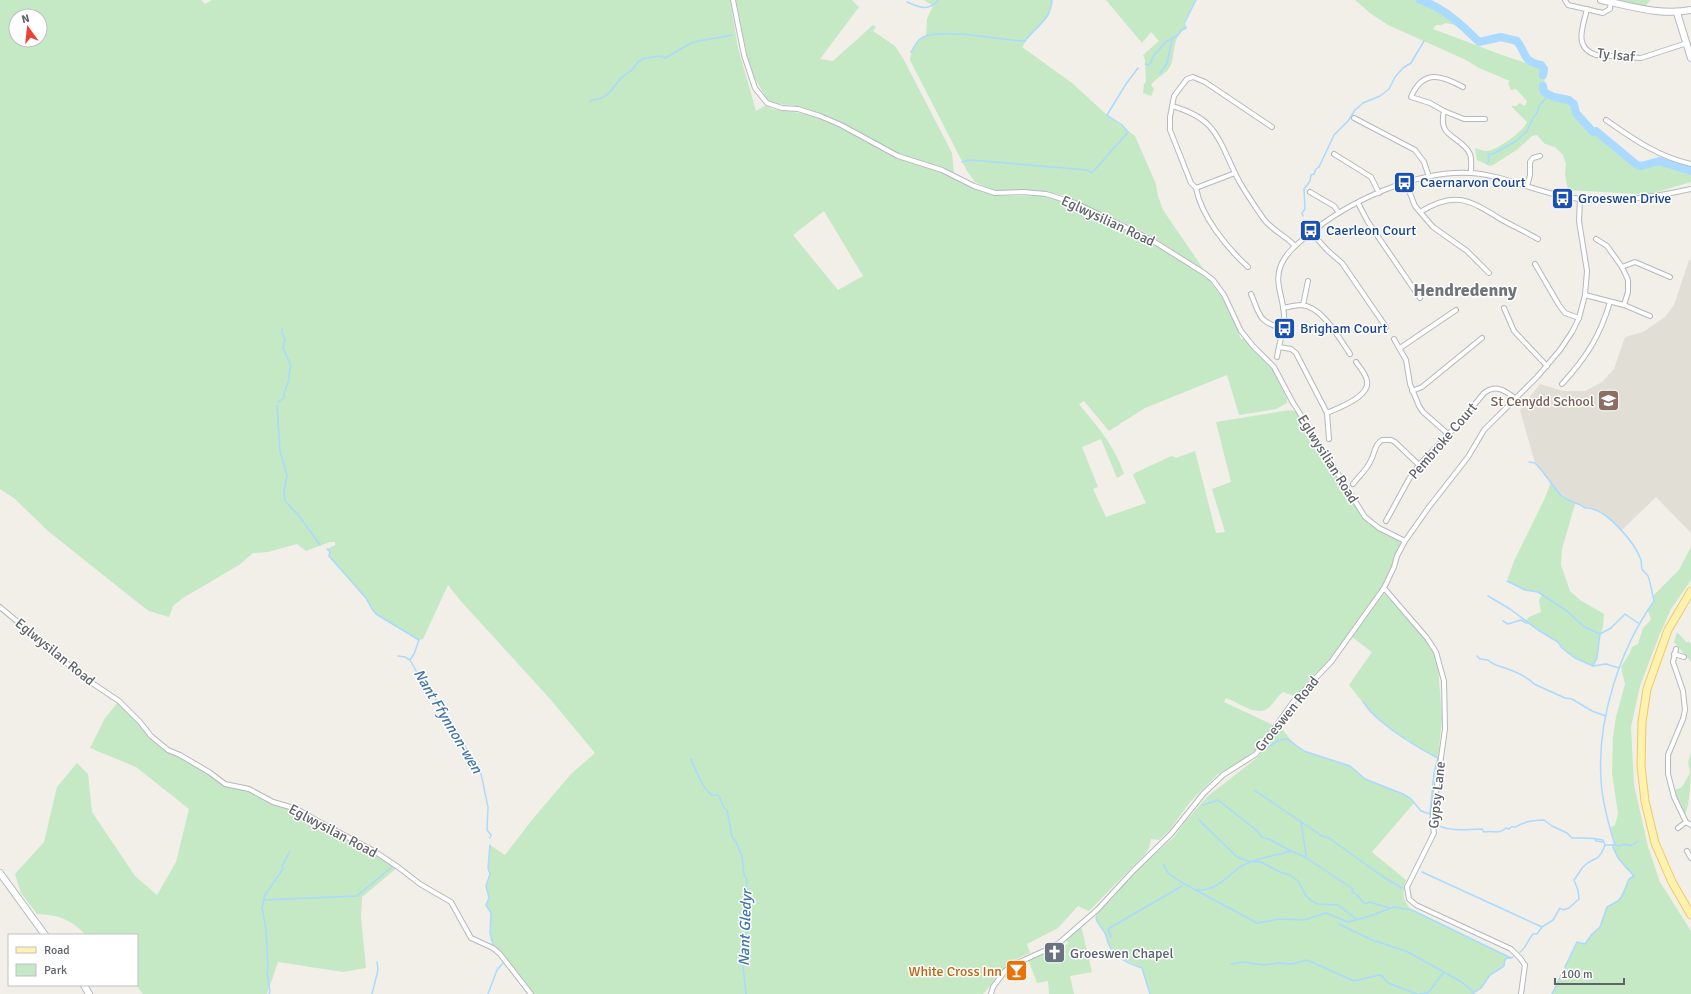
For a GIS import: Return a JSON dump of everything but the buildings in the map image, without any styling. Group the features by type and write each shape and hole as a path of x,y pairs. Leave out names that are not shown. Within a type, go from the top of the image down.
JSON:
{"main road":[{"path":"1601,0 1644,9 1677,12 1691,10"},
{"path":"1677,12 1691,58"},
{"path":"1691,591 1668,630 1647,690 1642,722 1641,766 1645,801 1655,843 1672,882 1691,915"},
{"path":"0,873 44,934"}],"street":[{"name":"Eglwysilian Road","path":"733,0 744,55 755,88 767,103 782,108 798,109 820,116 898,156 942,170 974,186 995,193 1023,192 1046,194 1075,203 1150,238 1213,280 1224,295 1241,331 1253,346 1274,367 1292,402 1365,517 1379,528 1405,541"},
{"path":"1565,0 1568,5 1603,13 1610,9 1611,1"},
{"name":"Ty Isaf","path":"1587,10 1581,41 1586,50 1590,53 1634,58 1646,57 1686,43"},
{"path":"1248,266 1234,254 1214,228 1201,206 1196,188 1191,183 1170,130 1174,96 1187,79 1193,77 1205,82 1272,127"},
{"path":"1463,87 1449,80 1438,77 1427,78 1417,85 1411,97 1434,105 1444,111 1464,119 1485,118"},
{"path":"1172,106 1196,114 1208,123 1220,139 1235,172 1266,222 1284,235 1295,246"},
{"path":"1444,111 1442,122 1444,128 1448,134 1469,152 1471,159 1471,173"},
{"path":"1354,118 1415,150 1424,162 1429,177"},
{"path":"1606,120 1638,143 1679,161 1691,164"},
{"path":"1334,154 1371,177 1379,193"},
{"path":"1527,186 1530,175 1530,162 1533,158 1540,156"},
{"path":"1196,188 1235,172"},
{"path":"1277,357 1282,328 1283,308 1278,273 1285,256 1312,232 1339,213 1379,193 1406,183 1454,173 1471,173 1493,176 1562,196 1580,199 1649,198 1691,189"},
{"path":"1406,183 1412,200 1420,212 1438,231 1467,251 1489,273"},
{"path":"1310,192 1334,206 1339,213"},
{"path":"1420,212 1442,201 1460,199 1478,205 1538,239"},
{"path":"1504,308 1514,331 1547,366 1560,350 1579,318 1585,295 1587,271 1579,221 1580,199"},
{"path":"1358,203 1368,222 1420,298"},
{"path":"1312,232 1326,250 1342,263 1386,328"},
{"path":"1596,239 1607,246 1622,267 1628,280 1628,292 1624,305"},
{"path":"1622,267 1635,262 1670,277"},
{"path":"1535,264 1565,313 1579,318"},
{"path":"1303,305 1308,281"},
{"path":"1251,294 1265,323 1282,328"},
{"path":"1585,295 1624,305 1650,316"},
{"path":"1562,384 1579,365 1589,350 1604,322 1610,302"},
{"path":"1283,308 1303,305 1313,308 1320,313 1350,354"},
{"path":"1400,348 1456,310"},
{"path":"1412,392 1422,387 1482,338"},
{"path":"1394,339 1406,360 1412,392 1423,412 1448,434"},
{"path":"1279,347 1291,349 1296,353 1327,413 1329,439"},
{"path":"1327,413 1349,403 1365,392 1367,387 1367,379 1356,362"},
{"name":"Groeswen Road","path":"991,994 993,987 1005,972 1014,965 1059,943 1097,910 1133,871 1171,834 1204,793 1223,775 1256,754 1293,702 1331,662 1384,588 1405,541 1468,457 1484,430 1547,366"},
{"name":"Pembroke Court","path":"1386,521 1419,465 1488,390 1493,388 1502,389 1514,398"},
{"path":"1353,484 1366,470 1378,443 1382,440 1391,440 1395,442 1419,465"},
{"name":"Gypsy Lane","path":"1384,588 1427,638 1436,652 1444,681 1445,729 1432,822 1434,833 1407,887 1409,899 1416,905 1511,949 1525,965 1521,994"},
{"name":"Eglwysilan Road","path":"0,607 83,677 119,701 140,722 151,736 168,750 180,755 209,772 225,784 249,789 273,802 297,809 374,851 420,884 451,902 471,938 493,948 500,954 531,994"},
{"path":"1676,649 1674,654 1674,667 1683,691 1685,710 1683,719 1668,755 1668,774 1671,790 1686,822 1691,825"},
{"path":"1674,654 1684,657"},
{"path":"1678,828 1686,822"},
{"path":"1687,851 1691,857"}],"shaded area":[{"name":"St Cenydd School","path":"1689,260 1691,260 1691,533 1656,497 1621,531 1605,515 1593,509 1575,504 1568,500 1554,486 1535,463 1520,410 1540,384 1563,391 1585,391 1602,382 1614,369 1625,337 1643,332 1665,317 1674,305"}],"green space":[{"path":"0,0 201,0 205,4 212,0 730,0 738,48 756,111 766,105 772,109 807,114 825,120 898,158 946,174 982,191 999,196 1045,196 1075,206 1146,239 1206,276 1226,303 1241,339 1244,339 1272,368 1287,399 1287,403 1276,409 1239,415 1227,375 1145,408 1109,431 1084,401 1079,404 1111,445 1124,474 1117,478 1101,439 1082,447 1098,487 1093,489 1106,517 1146,503 1133,475 1135,473 1172,456 1176,458 1195,451 1216,533 1225,532 1212,489 1231,482 1216,422 1290,410 1297,412 1326,463 1335,473 1368,523 1381,532 1395,537 1401,542 1393,560 1393,566 1380,589 1333,657 1295,696 1283,692 1268,708 1260,711 1255,711 1226,698 1224,702 1273,725 1258,748 1236,765 1218,774 1190,802 1169,831 1159,840 1151,839 1149,848 1145,854 1089,911 1078,906 1058,928 1027,944 1030,953 1015,960 1009,965 983,994 534,994 493,945 490,933 491,913 486,905 489,898 486,886 490,874 488,868 490,845 505,855 571,774 595,753 551,700 448,585 423,639 419,640 376,614 366,598 329,556 330,552 327,549 335,545 335,542 330,542 306,551 297,544 268,552 253,553 239,565 183,598 173,606 169,617 149,611 137,602 48,531 15,499 0,489","holes":["824,211 863,276 838,290 793,235"]},
{"path":"736,0 852,0 859,7 820,59 833,61 873,25 876,27 873,31 895,46 904,60 952,153 954,174 898,154 842,124 815,112 792,105 775,104 768,101 753,75 748,60"},
{"path":"924,0 1052,0 1049,15 1039,27 1033,31 1022,47 1072,83 1107,115 1135,136 1156,184 1163,210 1204,270 1148,234 1062,195 1046,192 995,191 975,182 967,171 910,60 912,52 919,40 926,36 927,19 933,6"},
{"path":"1106,0 1196,0 1185,21 1186,28 1179,34 1175,44 1171,65 1167,71 1151,85 1154,89 1151,96 1143,93 1144,84 1146,82 1145,60 1143,55 1159,41 1151,32 1142,43"},
{"path":"1355,0 1420,0 1429,3 1464,27 1446,23 1436,25 1433,29 1526,63 1541,65 1544,69 1545,92 1554,97 1569,100 1574,104 1576,113 1593,132 1596,131 1637,165 1641,166 1659,161 1691,171 1691,182 1650,194 1568,190 1565,174 1566,164 1563,155 1555,147 1545,144 1537,135 1532,136 1518,149 1493,165 1490,166 1477,160 1475,148 1487,151 1497,148 1510,140 1525,126 1527,122 1511,106 1516,106 1520,103 1525,106 1527,101 1516,89 1511,90 1508,83 1510,81 1388,25 1370,13"},
{"path":"1611,0 1650,0 1644,9"},
{"path":"1551,482 1562,495 1575,504 1562,549 1561,565 1570,591 1580,600 1604,614 1603,626 1598,644 1597,658 1593,666 1568,654 1558,642 1528,623 1526,621 1529,617 1541,612 1539,600 1542,595 1538,592 1525,590 1507,581 1514,561 1545,498"},
{"path":"1691,547 1691,580 1671,609 1659,636 1640,686 1631,727 1634,785 1648,847 1660,882 1691,931 1691,994 1552,994 1577,942 1585,944 1592,934 1600,927 1607,907 1618,901 1629,879 1633,876 1616,854 1612,845 1615,844 1610,828 1615,825 1618,814 1612,773 1613,737 1616,717 1625,684 1621,667 1632,647 1638,644 1643,628 1651,620 1647,611 1654,601 1653,596 1679,570"},
{"path":"1384,593 1425,639 1434,654 1438,667 1442,718 1438,758 1393,731 1377,718 1349,685 1372,652 1352,637"},
{"path":"1677,632 1687,643 1688,641 1691,644 1691,662 1674,642"},
{"path":"119,701 162,745 225,784 249,789 281,804 297,809 398,867 362,897 361,917 366,968 343,972 278,962 267,994 143,994 137,986 138,986 138,934 85,934 75,925 64,919 52,915 37,914 21,893 15,874 44,842 57,787 77,763 88,774 92,812 135,876 157,895 176,862 189,809 136,767 90,748 105,718"},
{"path":"1280,727 1292,741 1304,751 1350,766 1365,779 1403,794 1414,803 1372,852 1406,880 1404,896 1406,903 1412,910 1511,958 1505,959 1504,966 1490,975 1481,988 1472,994 1150,994 1142,968 1119,957 1113,951 1104,932 1096,921 1096,913 1112,899 1125,881 1174,837 1184,823 1208,796 1258,757"},
{"path":"1691,753 1690,794 1685,815 1673,791 1682,787 1690,773 1688,762"},
{"path":"1081,926 1092,972 1070,976 1074,994 1049,994 1048,981 1037,983 1028,959 1047,952 1048,956 1055,954 1057,960 1065,958 1063,949 1065,948 1064,946 1068,944 1066,939"}],"waterway":[{"path":"907,2 920,7 927,7 935,4 938,0"},
{"path":"911,52 916,43 928,35 955,34 1025,41 1046,18 1049,13 1052,0"},
{"path":"1185,22 1196,0"},
{"path":"1420,0 1437,7 1459,23 1479,42 1501,37 1517,41 1528,59 1541,65 1544,69 1543,75"},
{"path":"1145,64 1149,65 1155,54 1166,42 1178,35 1186,27"},
{"path":"590,101 602,98 609,93 621,78 633,69 638,62 645,58 660,56 665,58 693,42 732,35"},
{"path":"1160,73 1167,63 1172,40"},
{"path":"1303,216 1302,213 1305,209 1304,189 1310,181 1311,175 1314,174 1316,169 1319,167 1334,135 1348,121 1355,110 1363,103 1380,96 1389,89 1395,77 1403,68 1411,63 1424,41"},
{"path":"962,162 970,160 1087,170 1092,173 1128,132 1122,125 1107,115 1126,84 1138,68"},
{"path":"1543,86 1544,92 1554,97 1569,100 1574,104 1576,113 1593,132 1596,131 1637,165 1641,166 1659,161 1691,171"},
{"path":"1487,164 1489,160 1488,154 1493,154 1516,141 1527,131 1538,111 1539,106 1550,95"},
{"name":"Nant Ffynnon-wen","path":"278,402 284,398 291,366 283,348 285,339 282,333 282,328"},
{"name":"Nant Ffynnon-wen","path":"277,406 280,451 287,476 284,491 285,501 299,516 320,545"},
{"path":"1529,462 1535,463 1562,496 1585,508 1593,509 1601,513 1618,527 1633,544 1641,560 1642,569 1648,576 1651,585 1654,601 1642,620 1621,663 1607,709 1603,733 1601,779 1606,812 1615,845"},
{"name":"Nant Ffynnon-wen","path":"327,549 330,552 329,556 366,598 376,614 419,640 410,660 424,685 431,691 452,727 480,769 488,807 487,830 491,835 490,838"},
{"path":"1507,581 1525,590 1538,592 1567,611 1583,626 1600,634"},
{"path":"1488,596 1510,609 1538,630 1558,642 1562,648 1575,658 1593,666 1606,664 1619,668"},
{"path":"1593,666 1597,658 1600,634 1611,628 1625,614 1638,623"},
{"path":"1503,621 1508,624 1521,620 1528,623"},
{"path":"398,656 405,657 410,660"},
{"path":"1477,656 1480,659 1488,660 1495,665 1518,673 1529,679 1534,684 1565,698 1572,699 1592,711 1606,716"},
{"path":"1265,749 1279,740 1287,739 1304,751 1350,766 1365,779 1403,794 1411,799 1421,811 1430,814 1434,773 1438,758 1393,731 1377,718 1363,702"},
{"name":"Nant Ffynnon-wen","path":"441,715 452,727"},
{"name":"Nant Gledyr","path":"691,759 706,789 712,795 719,796 724,808 727,810 732,837 736,842 742,856 744,875 747,879 745,908 748,923 743,966 746,994"},
{"path":"1254,790 1322,836 1329,838 1385,878 1402,888"},
{"path":"1203,805 1218,800 1255,829 1263,838 1269,839 1305,857 1353,889 1352,892 1356,894 1365,904 1370,902 1389,908"},
{"path":"1199,820 1237,857 1248,861 1261,862 1280,872 1290,875 1298,881 1306,896 1312,901 1318,904 1338,905 1356,919"},
{"path":"1439,826 1455,830 1482,829 1484,832 1498,832 1506,828 1509,829 1511,827 1516,827 1529,822 1544,820 1552,826 1567,833 1572,838 1599,839 1603,840 1605,845"},
{"path":"1301,821 1305,856"},
{"path":"1595,839 1596,841 1603,842"},
{"name":"Nant Gledyr","path":"1520,952 1533,934 1537,934 1542,927 1553,920 1560,908 1563,910 1569,908 1579,899 1578,890 1574,880 1583,867 1600,855 1605,845 1619,846 1624,844 1631,846 1638,841"},
{"name":"Nant Ffynnon-wen","path":"490,845 488,868 490,874 486,886 489,898 486,905 491,913 490,933 493,945"},
{"path":"1552,994 1577,942 1585,944 1592,934 1600,927 1607,907 1618,901 1623,895 1629,879 1634,876 1618,858 1612,845"},
{"path":"269,994 266,930 262,907 265,895 283,869 282,866 290,851"},
{"path":"1197,890 1204,890 1216,886 1246,864 1291,851"},
{"path":"1163,864 1168,873 1181,882 1257,923 1280,919 1304,920 1326,913 1348,922 1394,907 1412,910 1511,958"},
{"path":"264,900 357,896 392,867"},
{"path":"1422,872 1542,927"},
{"path":"1111,937 1108,929 1182,886"},
{"path":"1096,917 1098,924 1105,933 1109,945 1115,954 1127,962 1142,968 1150,994"},
{"path":"1339,924 1372,940 1406,951 1460,981 1474,992"},
{"name":"Nant Gledyr","path":"1472,994 1481,988 1490,975 1504,966 1505,959 1513,957"},
{"path":"1231,964 1243,962 1264,965 1278,963 1292,964 1307,960 1354,981 1379,975 1382,976 1388,983 1417,994"},
{"path":"372,994 378,970 377,962"},
{"name":"Nant Ffynnon-wen","path":"488,994 497,970 503,963"},
{"path":"1419,994 1428,993 1443,973"}],"place":[{"name":"Caernarvon Court","path":"1405,182"},
{"name":"Groeswen Drive","path":"1562,198"},
{"name":"Caerleon Court","path":"1311,230"},
{"name":"Brigham Court","path":"1285,328"},
{"name":"St Cenydd School","path":"1609,401"},
{"name":"Groeswen Chapel","path":"1055,953"},
{"name":"White Cross Inn","path":"1017,971"}],"district":[{"name":"Hendredenny","path":"1465,290"}]}
